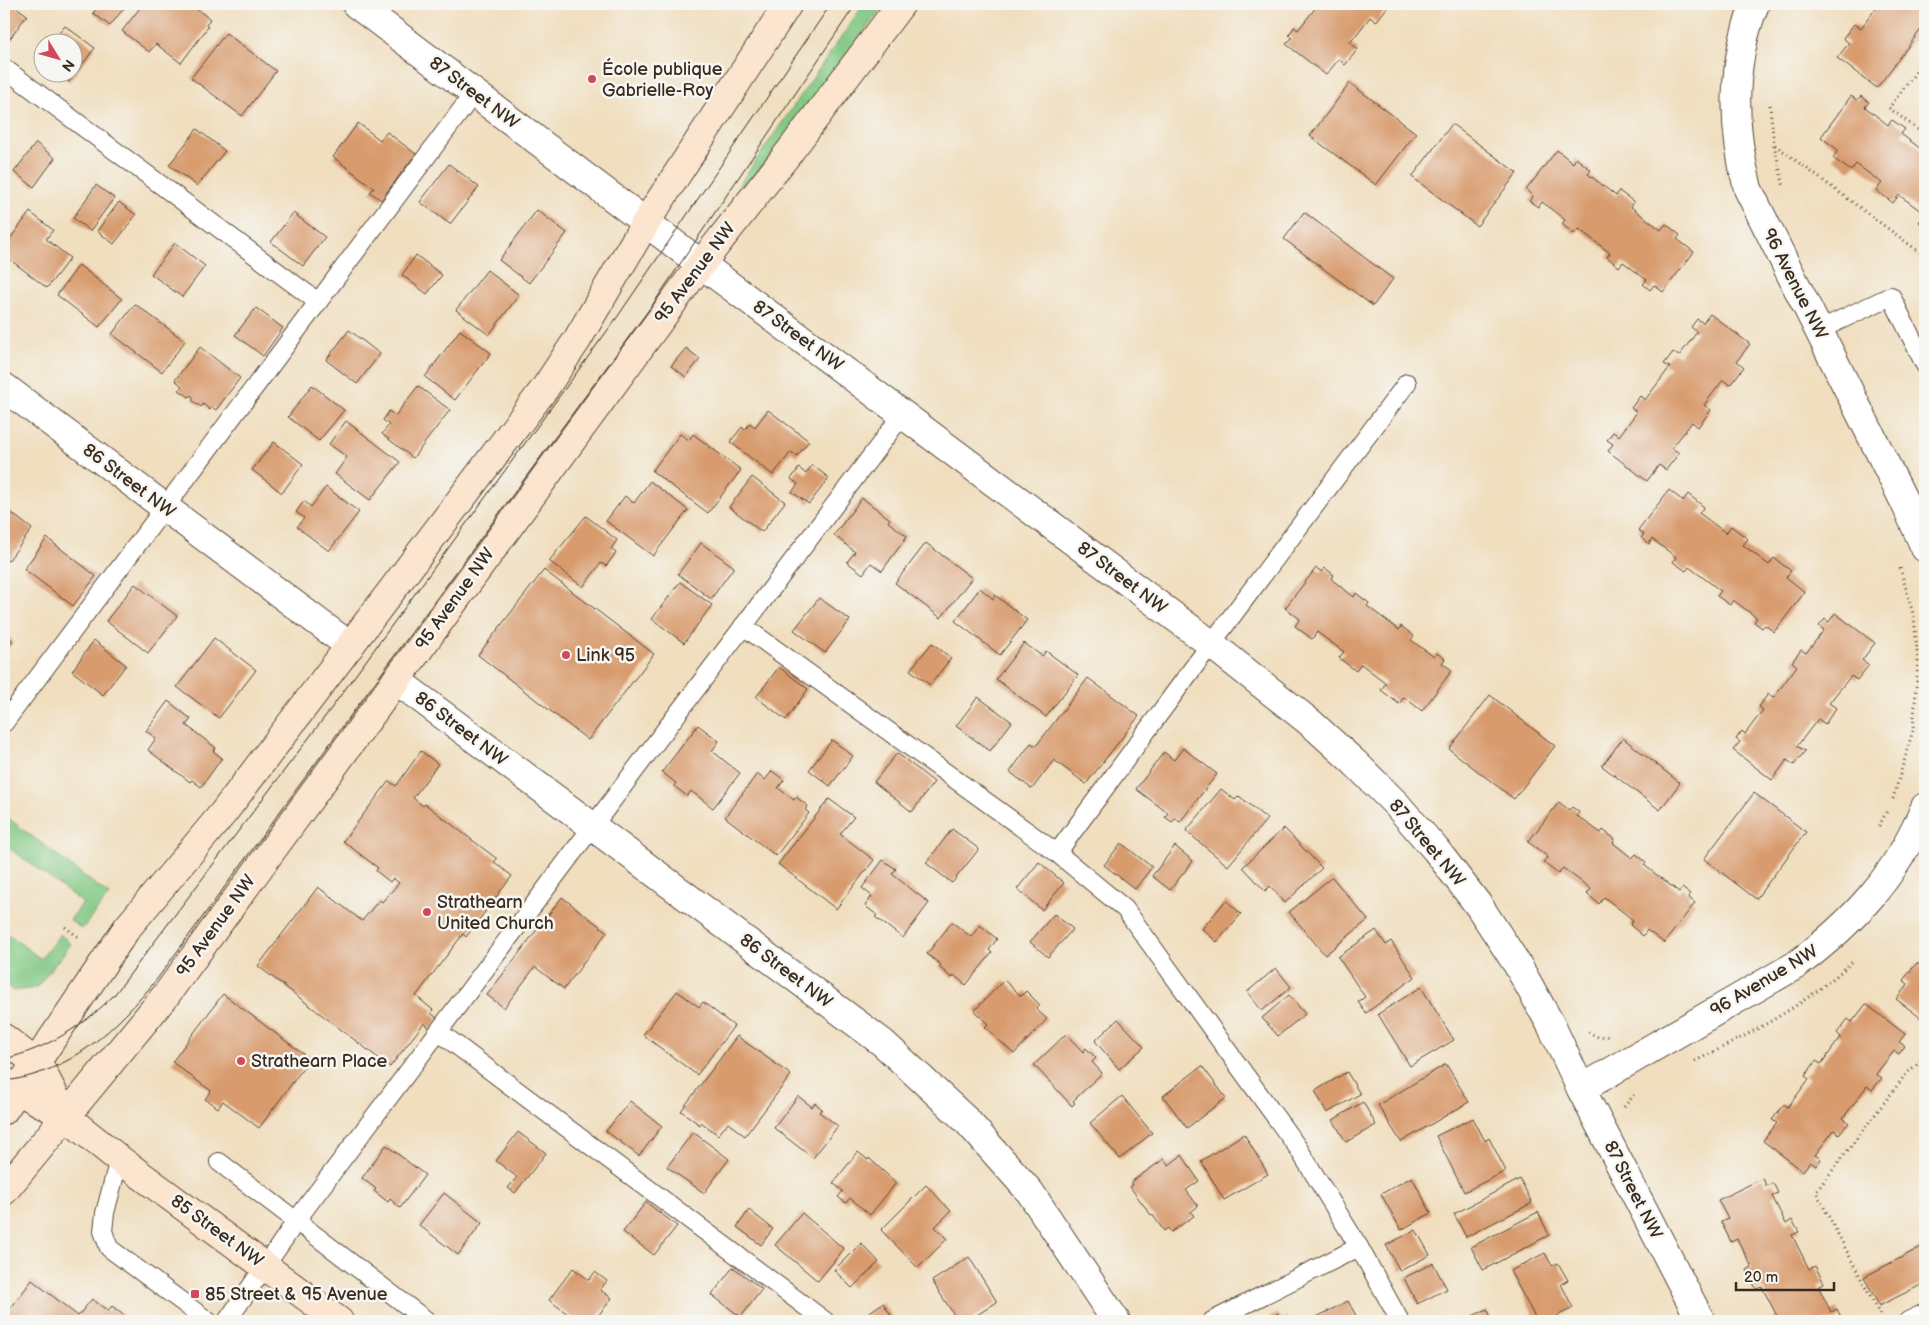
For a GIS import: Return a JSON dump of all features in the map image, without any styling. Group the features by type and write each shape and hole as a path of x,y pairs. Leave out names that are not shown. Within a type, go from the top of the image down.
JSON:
{"street":[{"name":"87 Street NW","path":"356,4 700,264 1211,644 1312,724 1356,764 1397,805 1436,850 1479,906 1517,964 1551,1025 1581,1089 1701,1321"},
{"path":"8,1094 36,1062 127,928 224,812 545,388 577,340 646,222 788,4"},
{"name":"95 Avenue NW","path":"4,1191 166,996 700,264 787,156 901,4"},
{"name":"96 Avenue NW","path":"1755,4 1743,44 1737,76 1736,106 1742,166 1748,189 1818,330 1919,514 1925,548"},
{"name":"86 Street NW","path":"4,387 350,646"},
{"name":"86 Street NW","path":"396,680 883,1043 967,1121 1030,1192 1116,1321"},
{"name":"96 Avenue NW","path":"1581,1089 1796,965 1827,942 1879,888 1900,857 1925,807"},
{"name":"85 Street NW","path":"4,1038 36,1062 65,1116"},
{"name":"85 Street NW","path":"8,1094 65,1116 119,1159 339,1321"}],"lane":[{"path":"4,68 318,302"},
{"path":"7,712 164,508 474,93"},
{"path":"1818,330 1891,296 1925,365"},
{"path":"1057,853 1407,383"},
{"path":"227,1321 296,1222 903,414"},
{"path":"743,626 1057,853 1125,909 1298,1148 1359,1247 1400,1321"},
{"path":"439,1032 825,1321"},
{"path":"119,1159 105,1213 103,1231 109,1248 208,1321"},
{"path":"219,1162 427,1321"},
{"path":"1212,1321 1359,1247"},
{"path":"1908,1321 1925,1313"}],"path":[{"path":"1925,60 1889,108 1925,135"},
{"path":"1769,97 1774,145 1781,181 1785,189"},
{"path":"1774,145 1925,256"},
{"path":"1876,832 1893,799 1912,730 1918,662 1914,617 1899,561"},
{"path":"65,927 80,938"},
{"path":"1588,1032 1598,1037 1612,1036"},
{"path":"1883,1321 1816,1192 1906,1074 1925,1057"}],"green space":[{"path":"864,4 885,4 745,189 739,185"},
{"path":"4,815 109,895 82,929 70,920 83,903 4,844"},
{"path":"4,931 41,959 60,934 71,944 36,988 13,991 4,983"}],"building":[{"path":"4,4 12,4 27,15 6,44 4,42"},
{"path":"93,4 127,4 110,26 93,13 98,7"},
{"path":"143,4 190,4 210,19 206,25 208,27 181,63 156,44 149,52 122,31"},
{"path":"1314,4 1389,5 1376,22 1370,17 1350,43 1358,49 1345,65 1339,59 1326,75 1286,44 1292,38 1289,35 1294,27 1298,30 1317,6"},
{"path":"1879,4 1925,4 1925,24 1877,88 1837,58 1849,43 1843,38 1854,24 1861,28"},
{"path":"65,26 73,32 60,32"},
{"path":"226,33 276,71 242,116 191,78"},
{"path":"82,38 95,48 82,65"},
{"path":"1350,83 1416,133 1376,185 1310,136"},
{"path":"1851,96 1857,100 1861,96 1869,102 1865,107 1888,125 1892,120 1905,129 1901,134 1925,152 1925,214 1899,195 1893,203 1876,190 1882,183 1856,164 1851,171 1833,158 1838,150 1821,137"},
{"path":"358,123 380,140 387,132 416,154 381,200 370,192 374,188 333,157"},
{"path":"1452,124 1517,173 1477,226 1412,177"},
{"path":"197,129 225,151 197,186 169,165"},
{"path":"36,143 55,158 34,187 14,172"},
{"path":"1557,150 1573,163 1576,158 1591,170 1588,174 1616,196 1619,191 1634,202 1631,207 1661,230 1666,224 1680,235 1677,239 1694,252 1663,292 1654,285 1650,290 1643,284 1647,280 1623,262 1619,267 1607,257 1610,253 1579,229 1574,234 1562,224 1565,220 1542,202 1538,207 1529,201 1533,196 1526,190"},
{"path":"449,164 479,187 450,224 420,202"},
{"path":"96,185 114,198 90,231 73,218"},
{"path":"119,202 136,215 114,244 97,231"},
{"path":"537,210 567,233 529,283 499,260"},
{"path":"30,212 53,230 46,239 70,258 47,288 4,255 4,247"},
{"path":"1304,212 1393,279 1373,306 1284,239"},
{"path":"293,213 325,237 303,266 271,242"},
{"path":"1925,214 1925,227 1919,222"},
{"path":"175,243 205,266 182,297 151,274"},
{"path":"416,255 442,275 427,294 402,275"},
{"path":"79,265 122,299 99,327 57,295"},
{"path":"487,270 519,295 489,335 456,310"},
{"path":"135,304 185,341 162,372 112,334"},
{"path":"256,308 283,328 263,356 235,335"},
{"path":"1710,314 1750,344 1737,361 1744,367 1730,385 1723,380 1704,405 1711,410 1698,427 1692,422 1672,448 1679,453 1666,470 1659,465 1647,481 1608,451 1613,444 1607,440 1613,432 1619,436 1637,412 1631,408 1640,396 1645,400 1670,367 1664,364 1673,352 1679,356 1697,332 1691,327 1697,319 1703,323"},
{"path":"349,330 380,354 357,384 326,360"},
{"path":"460,330 491,353 455,400 425,377"},
{"path":"200,347 240,378 216,410 212,407 210,410 203,404 201,407 192,400 194,398 191,395 189,397 179,390 182,386 175,380"},
{"path":"686,348 700,359 686,377 671,366"},
{"path":"312,385 344,410 319,441 288,417"},
{"path":"418,386 450,410 413,458 382,434 389,425 383,420 389,411 395,416"},
{"path":"768,410 809,441 797,456 791,452 773,475 730,442 742,427 745,430 750,423 755,427"},
{"path":"346,421 400,462 370,500 335,474 347,457 329,444"},
{"path":"680,434 689,440 693,434 741,470 708,513 652,471"},
{"path":"274,442 303,464 282,493 252,470"},
{"path":"812,465 829,478 809,504 792,492 798,484 791,479 799,468 806,474"},
{"path":"752,477 785,502 762,532 729,507"},
{"path":"650,481 688,510 653,556 606,521 625,496 634,503"},
{"path":"326,487 359,512 329,551 297,527 304,518 296,512 304,501 311,507"},
{"path":"1669,490 1683,501 1688,494 1704,507 1699,513 1726,533 1731,526 1748,539 1743,545 1769,565 1774,558 1791,571 1786,577 1805,592 1774,632 1765,625 1762,628 1754,622 1757,618 1733,600 1730,605 1717,596 1721,591 1689,567 1686,571 1673,562 1676,557 1652,539 1649,544 1641,538 1644,534 1638,530"},
{"path":"862,498 890,519 888,522 907,536 882,571 871,563 863,574 847,562 855,552 834,535"},
{"path":"4,507 32,529 8,561 4,558"},
{"path":"586,516 617,540 611,549 616,553 606,566 601,563 583,587 549,561"},
{"path":"47,538 96,576 73,606 24,569"},
{"path":"701,543 734,567 711,599 678,574"},
{"path":"926,543 972,578 941,618 895,583"},
{"path":"1316,568 1322,572 1325,568 1334,575 1331,579 1354,597 1356,593 1369,603 1367,606 1399,630 1401,626 1414,636 1411,640 1434,657 1437,653 1445,659 1442,663 1452,670 1422,711 1404,697 1399,704 1381,690 1386,683 1361,664 1356,671 1339,658 1344,652 1317,632 1312,639 1295,626 1300,619 1285,608"},
{"name":"Link 95","path":"544,570 654,654 588,740 478,655"},
{"path":"680,582 712,605 684,643 652,619"},
{"path":"135,584 177,616 148,653 106,621"},
{"path":"980,588 993,599 995,595 1027,620 1000,655 955,621"},
{"path":"819,598 850,620 825,653 794,630"},
{"path":"1835,613 1875,643 1862,660 1869,665 1857,680 1851,676 1829,703 1836,708 1825,724 1818,719 1797,746 1805,751 1794,765 1787,760 1772,780 1733,750 1740,742 1736,739 1742,731 1745,734 1763,710 1759,707 1768,694 1773,698 1797,666 1792,662 1801,650 1806,653 1824,630 1819,626 1825,619 1829,622"},
{"path":"4,633 13,641 4,653"},
{"path":"214,638 256,670 219,718 177,687"},
{"path":"94,640 126,665 103,695 72,671"},
{"path":"932,643 951,658 930,685 910,670"},
{"path":"1024,643 1042,656 1046,651 1078,675 1046,717 996,679"},
{"path":"779,667 808,689 786,720 756,697"},
{"path":"1088,678 1139,716 1086,784 1054,760 1032,789 1010,772 1031,743 1036,746"},
{"path":"1490,695 1555,746 1514,799 1449,749"},
{"path":"978,697 1012,722 990,751 956,726"},
{"path":"168,701 191,719 186,725 216,748 213,751 222,758 201,787 192,780 190,782 148,750 156,738 146,731"},
{"path":"698,725 719,741 712,751 740,773 713,808 691,791 687,796 674,786 676,783 662,772"},
{"path":"1623,738 1680,783 1660,810 1602,766"},
{"path":"832,740 853,756 830,786 809,770"},
{"path":"1183,748 1217,774 1180,822 1175,818 1172,822 1165,817 1168,813 1136,789 1164,752 1174,760"},
{"name":"Strathearn United Church","path":"421,751 438,764 413,798 423,806 425,804 497,859 494,862 512,876 466,937 463,934 416,996 433,1010 431,1013 438,1019 431,1029 424,1023 390,1067 258,966 318,887 362,921 379,900 382,902 399,883 393,878 390,882 376,871 378,868 343,841 389,781 396,786"},
{"path":"897,753 934,782 912,812 874,782"},
{"path":"772,771 784,780 778,788 794,800 796,797 808,806 805,810 809,813 776,856 725,817 757,774 765,780"},
{"path":"1221,789 1235,800 1239,796 1267,819 1228,866 1186,831"},
{"path":"1754,793 1806,832 1756,899 1704,859"},
{"path":"829,799 854,817 840,834 874,860 836,909 778,864"},
{"path":"1559,802 1569,810 1572,807 1579,812 1577,816 1601,833 1603,830 1615,839 1613,843 1632,858 1636,854 1646,862 1644,865 1679,892 1682,888 1690,894 1688,897 1695,903 1664,943 1647,930 1643,936 1630,925 1633,920 1604,897 1599,904 1587,894 1591,889 1563,868 1558,874 1543,862 1548,857 1528,842"},
{"path":"1284,828 1322,868 1285,903 1270,886 1265,891 1243,867"},
{"path":"952,829 979,849 952,883 926,863"},
{"path":"1121,843 1152,867 1135,889 1104,865"},
{"path":"1175,846 1193,861 1170,890 1152,876"},
{"path":"883,860 896,869 892,874 929,903 903,938 875,917 877,915 865,906 872,896 862,888"},
{"path":"1039,862 1064,883 1042,910 1017,889"},
{"path":"1332,877 1368,920 1325,955 1289,912"},
{"path":"562,897 607,932 564,989 535,967 504,1008 487,995"},
{"path":"1226,900 1241,914 1217,942 1202,929"},
{"path":"1054,914 1073,929 1048,957 1030,942"},
{"path":"952,922 971,937 980,925 997,939 989,950 992,953 966,985 954,975 952,978 939,967 941,965 927,954"},
{"path":"1376,930 1386,945 1391,941 1415,977 1366,1013 1358,1002 1365,997 1338,957"},
{"path":"1925,961 1925,1021 1896,999 1908,984 1903,980 1917,963 1921,966"},
{"path":"1276,968 1291,987 1262,1011 1247,992"},
{"path":"1004,980 1021,996 1026,991 1040,1005 1036,1009 1047,1019 1014,1054 985,1027 988,1024 974,1011"},
{"path":"1421,987 1454,1040 1410,1066 1378,1014"},
{"path":"677,991 699,1007 703,1002 734,1026 697,1075 643,1035"},
{"name":"Strathearn Place","path":"223,994 310,1059 259,1128 223,1101 218,1108 205,1099 211,1091 172,1062"},
{"path":"1289,995 1305,1014 1278,1036 1262,1018"},
{"path":"1866,1004 1905,1034 1899,1042 1905,1046 1899,1054 1894,1051 1876,1074 1882,1078 1872,1090 1867,1086 1843,1118 1849,1123 1839,1134 1834,1130 1815,1155 1821,1159 1816,1166 1810,1162 1803,1171 1763,1141 1777,1123 1772,1120 1784,1104 1788,1107 1809,1079 1805,1076 1816,1061 1821,1064 1841,1037 1837,1033 1848,1019 1852,1022"},
{"path":"1118,1019 1144,1047 1119,1069 1095,1041"},
{"path":"1066,1034 1083,1052 1086,1048 1096,1058 1092,1062 1102,1073 1073,1101 1075,1103 1072,1106 1034,1065"},
{"path":"737,1036 791,1075 745,1136 728,1123 718,1135 701,1122 700,1125 681,1111"},
{"path":"1446,1064 1469,1102 1401,1142 1378,1105"},
{"path":"1202,1066 1226,1098 1187,1128 1163,1096"},
{"path":"1347,1072 1360,1094 1327,1113 1315,1091"},
{"path":"798,1096 812,1107 815,1103 822,1109 819,1112 838,1126 813,1158 774,1128"},
{"path":"1122,1096 1152,1133 1120,1159 1090,1123"},
{"path":"630,1101 662,1126 639,1156 606,1131"},
{"path":"1363,1102 1376,1125 1346,1142 1333,1120"},
{"path":"1473,1118 1485,1141 1489,1138 1506,1171 1464,1192 1436,1136"},
{"path":"518,1132 546,1153 515,1193 508,1188 517,1177 496,1161"},
{"path":"693,1132 729,1159 704,1193 667,1167"},
{"path":"1244,1134 1268,1174 1224,1200 1201,1161"},
{"path":"386,1145 425,1175 400,1208 390,1199 388,1202 374,1191 376,1189 362,1178"},
{"path":"858,1152 868,1160 869,1158 896,1183 870,1215 850,1198 846,1203 838,1197 843,1191 833,1183"},
{"path":"1182,1155 1199,1181 1186,1190 1198,1206 1191,1212 1194,1216 1171,1232 1168,1228 1164,1231 1130,1187 1133,1185 1131,1182 1164,1159 1169,1165"},
{"path":"1412,1177 1431,1213 1401,1230 1381,1194"},
{"path":"1763,1178 1766,1186 1773,1183 1778,1193 1772,1196 1786,1224 1792,1220 1799,1232 1792,1235 1809,1269 1815,1266 1824,1283 1818,1286 1831,1312 1837,1309 1841,1317 1835,1321 1770,1320 1777,1316 1762,1287 1756,1289 1747,1270 1752,1267 1737,1239 1731,1242 1721,1222 1728,1219 1718,1200"},
{"path":"1520,1179 1532,1203 1466,1237 1454,1214"},
{"path":"926,1185 951,1211 935,1227 947,1239 918,1268 881,1230"},
{"path":"444,1193 482,1223 458,1255 419,1225"},
{"path":"646,1202 677,1226 654,1255 623,1232"},
{"path":"749,1210 773,1229 761,1245 737,1227"},
{"path":"1538,1212 1549,1235 1483,1270 1471,1247"},
{"path":"802,1213 844,1249 818,1281 775,1245"},
{"path":"1416,1230 1430,1255 1400,1271 1386,1245"},
{"path":"861,1243 879,1262 852,1288 834,1270"},
{"path":"1925,1245 1925,1283 1879,1306 1864,1277"},
{"path":"1545,1253 1552,1266 1558,1263 1568,1280 1561,1284 1573,1308 1547,1321 1537,1321 1510,1271"},
{"path":"969,1257 997,1302 968,1321 958,1321 932,1281"},
{"path":"1433,1263 1447,1289 1417,1304 1404,1278"},
{"path":"733,1267 762,1289 741,1317 712,1295"},
{"path":"573,1268 589,1280 595,1272 607,1281 600,1290 612,1298 594,1321 577,1321 549,1300"},
{"path":"32,1280 78,1316 92,1299 108,1311 112,1306 131,1321 4,1321 4,1317"},
{"path":"1348,1301 1359,1321 1309,1321"},
{"path":"883,1303 895,1321 856,1321"},
{"path":"1487,1309 1493,1321 1462,1321"},
{"path":"1278,1313 1281,1319 1287,1316 1290,1321 1263,1321"}],"tram line":[{"path":"4,1059 35,1049 78,1026 115,994 327,714 618,316 831,4"},
{"path":"4,1081 28,1077 71,1059 108,1031 157,979 653,304 856,4"}],"place":[{"name":"École publique Gabrielle-Roy","path":"592,79"},
{"name":"Link 95","path":"566,655"},
{"name":"Strathearn United Church","path":"427,912"},
{"name":"Strathearn Place","path":"241,1061"},
{"name":"85 Street & 95 Avenue","path":"195,1294"}]}
